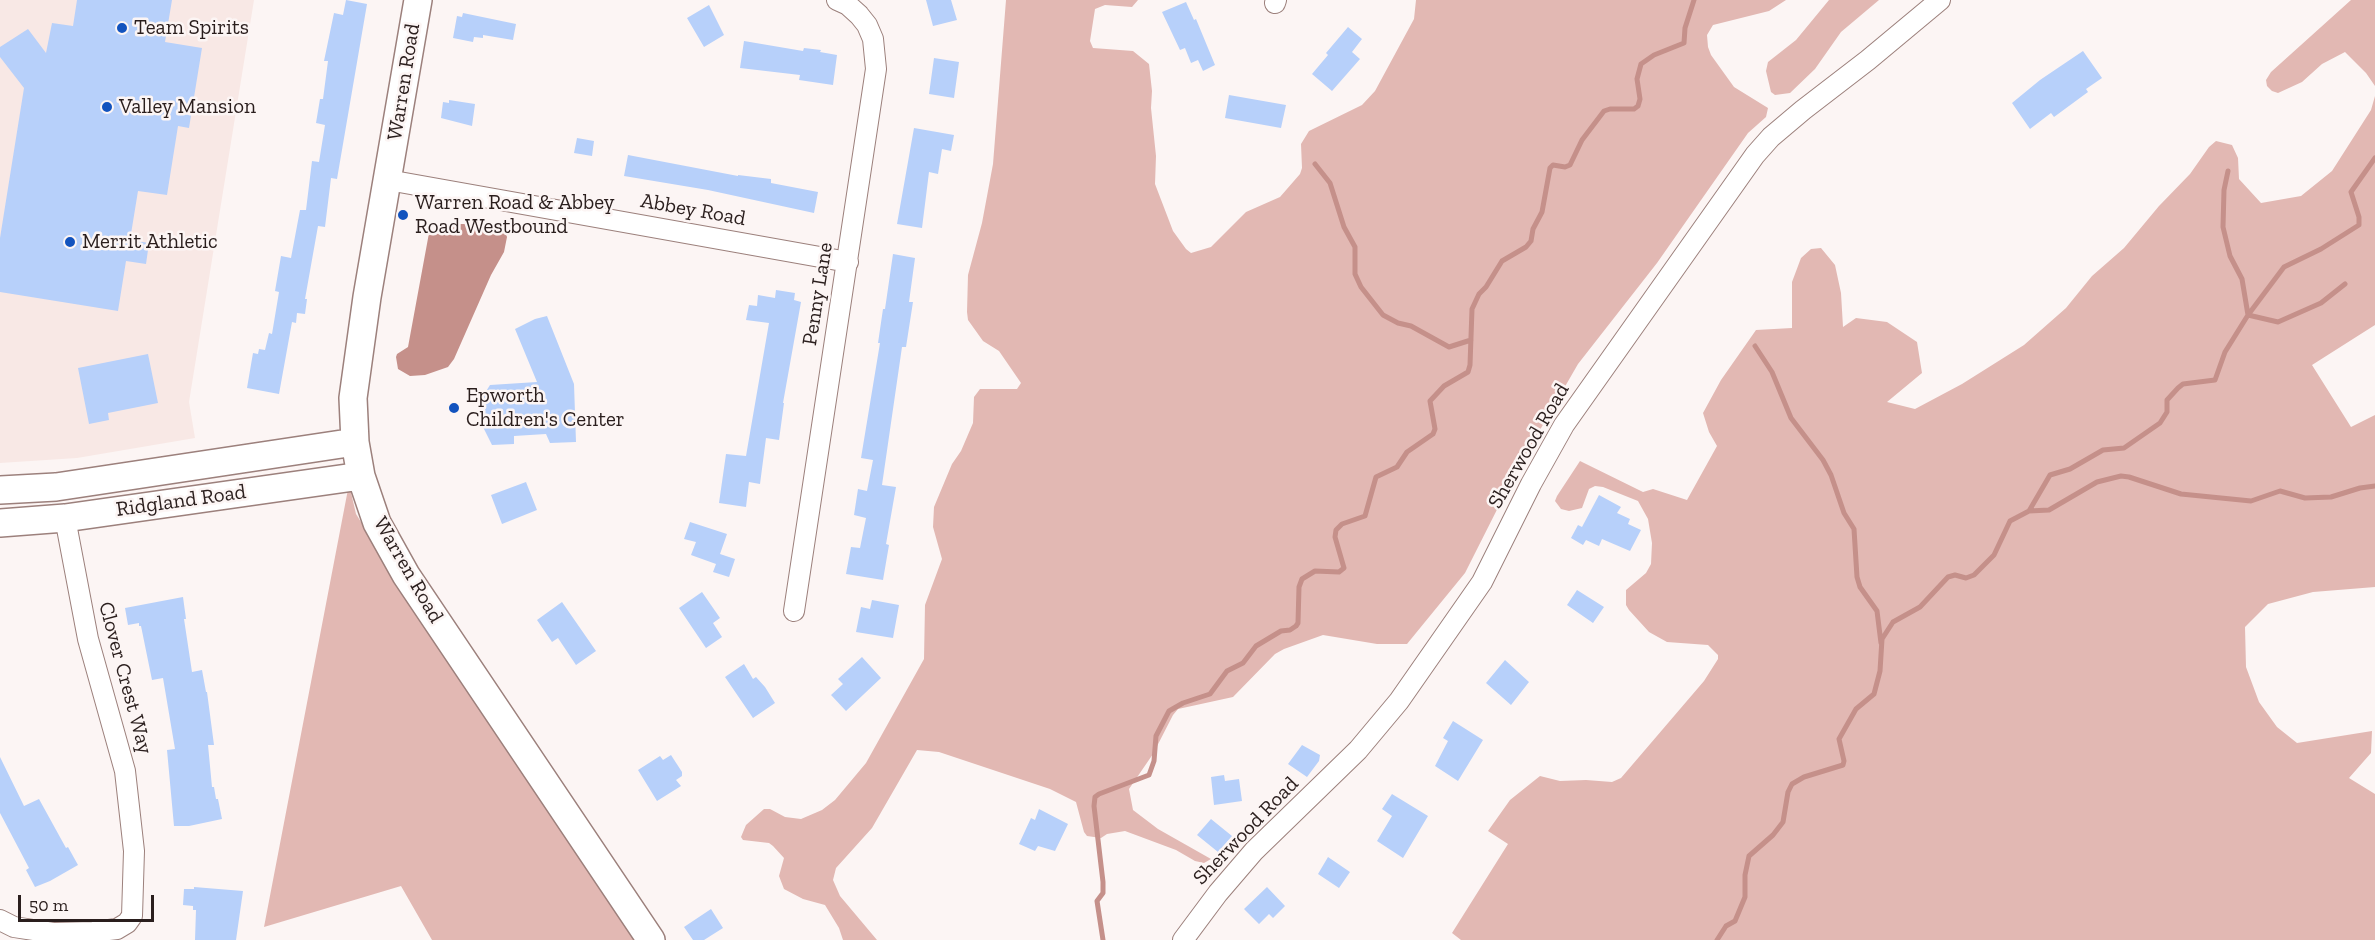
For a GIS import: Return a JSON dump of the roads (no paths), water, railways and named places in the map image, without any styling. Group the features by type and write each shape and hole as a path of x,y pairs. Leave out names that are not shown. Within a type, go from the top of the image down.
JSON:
{"street":[{"name":"Warren Road","path":"418,0 357,363 353,398 355,442 361,476 377,523 406,575 651,940"},
{"name":"Penny Lane","path":"794,612 875,85 876,54 873,39 859,15 848,5 837,0"},
{"name":"Sherwood Road","path":"1183,940 1218,893 1254,851 1351,758 1399,701 1482,582 1531,484 1564,425 1755,155 1771,137 1803,110 1940,0"},
{"name":"Abbey Road","path":"388,180 848,262"},
{"name":"Ridgland Road","path":"0,490 56,487 355,442"},
{"name":"Ridgland Road","path":"0,523 65,519 361,476"},
{"name":"Clover Crest Way","path":"0,920 14,927 52,933 117,929 127,923 132,916 134,851 125,771 88,639 65,519"}],"waterway":[{"path":"1103,940 1097,901 1103,893 1103,882 1094,806 1095,797 1149,775 1154,761 1156,736 1169,711 1183,703 1210,694 1227,671 1243,663 1256,646 1281,631 1290,630 1296,626 1299,587 1302,579 1315,571 1339,572 1344,568 1335,537 1336,530 1342,524 1365,516 1376,477 1397,467 1407,452 1433,434 1435,429 1430,401 1444,386 1468,372 1472,309 1479,294 1502,261 1526,247 1531,241 1533,229 1542,212 1550,168 1553,165 1565,167 1570,165 1582,140 1604,111 1634,109 1638,106 1640,99 1637,79 1641,64 1654,55 1684,43 1685,28 1694,0"},
{"path":"1717,940 1726,926 1735,921 1745,897 1745,875 1749,856 1773,835 1783,822 1788,792 1792,784 1804,777 1843,765 1839,739 1856,709 1874,694 1880,671 1882,639 1893,622 1920,607 1948,577 1955,575 1966,578 1974,575 1994,555 2010,521 2029,511 2050,475 2070,469 2103,450 2124,448 2160,423 2167,412 2167,400 2183,384 2215,380 2225,352 2248,315 2284,267 2321,249 2359,225 2359,217 2351,192 2375,158"},
{"path":"1315,164 1330,183 1344,227 1355,247 1355,274 1361,287 1383,315 1398,323 1411,326 1449,347 1471,340"},
{"path":"2228,171 2224,190 2223,227 2230,256 2242,279 2248,315"},
{"path":"2248,315 2278,322 2321,303 2345,284"},
{"path":"1755,346 1772,372 1791,418 1823,460 1831,475 1844,513 1854,529 1857,577 1860,587 1877,611 1881,643"},
{"path":"2029,511 2049,510 2097,482 2121,476 2181,494 2251,501 2280,491 2305,498 2331,497 2375,486"}],"place":[{"name":"Team Spirits","path":"122,28"},
{"name":"Valley Mansion","path":"107,107"},
{"name":"Warren Road & Abbey Road Westbound","path":"403,215"},
{"name":"Merrit Athletic","path":"70,242"},
{"name":"Epworth Children's Center","path":"454,408"}]}
